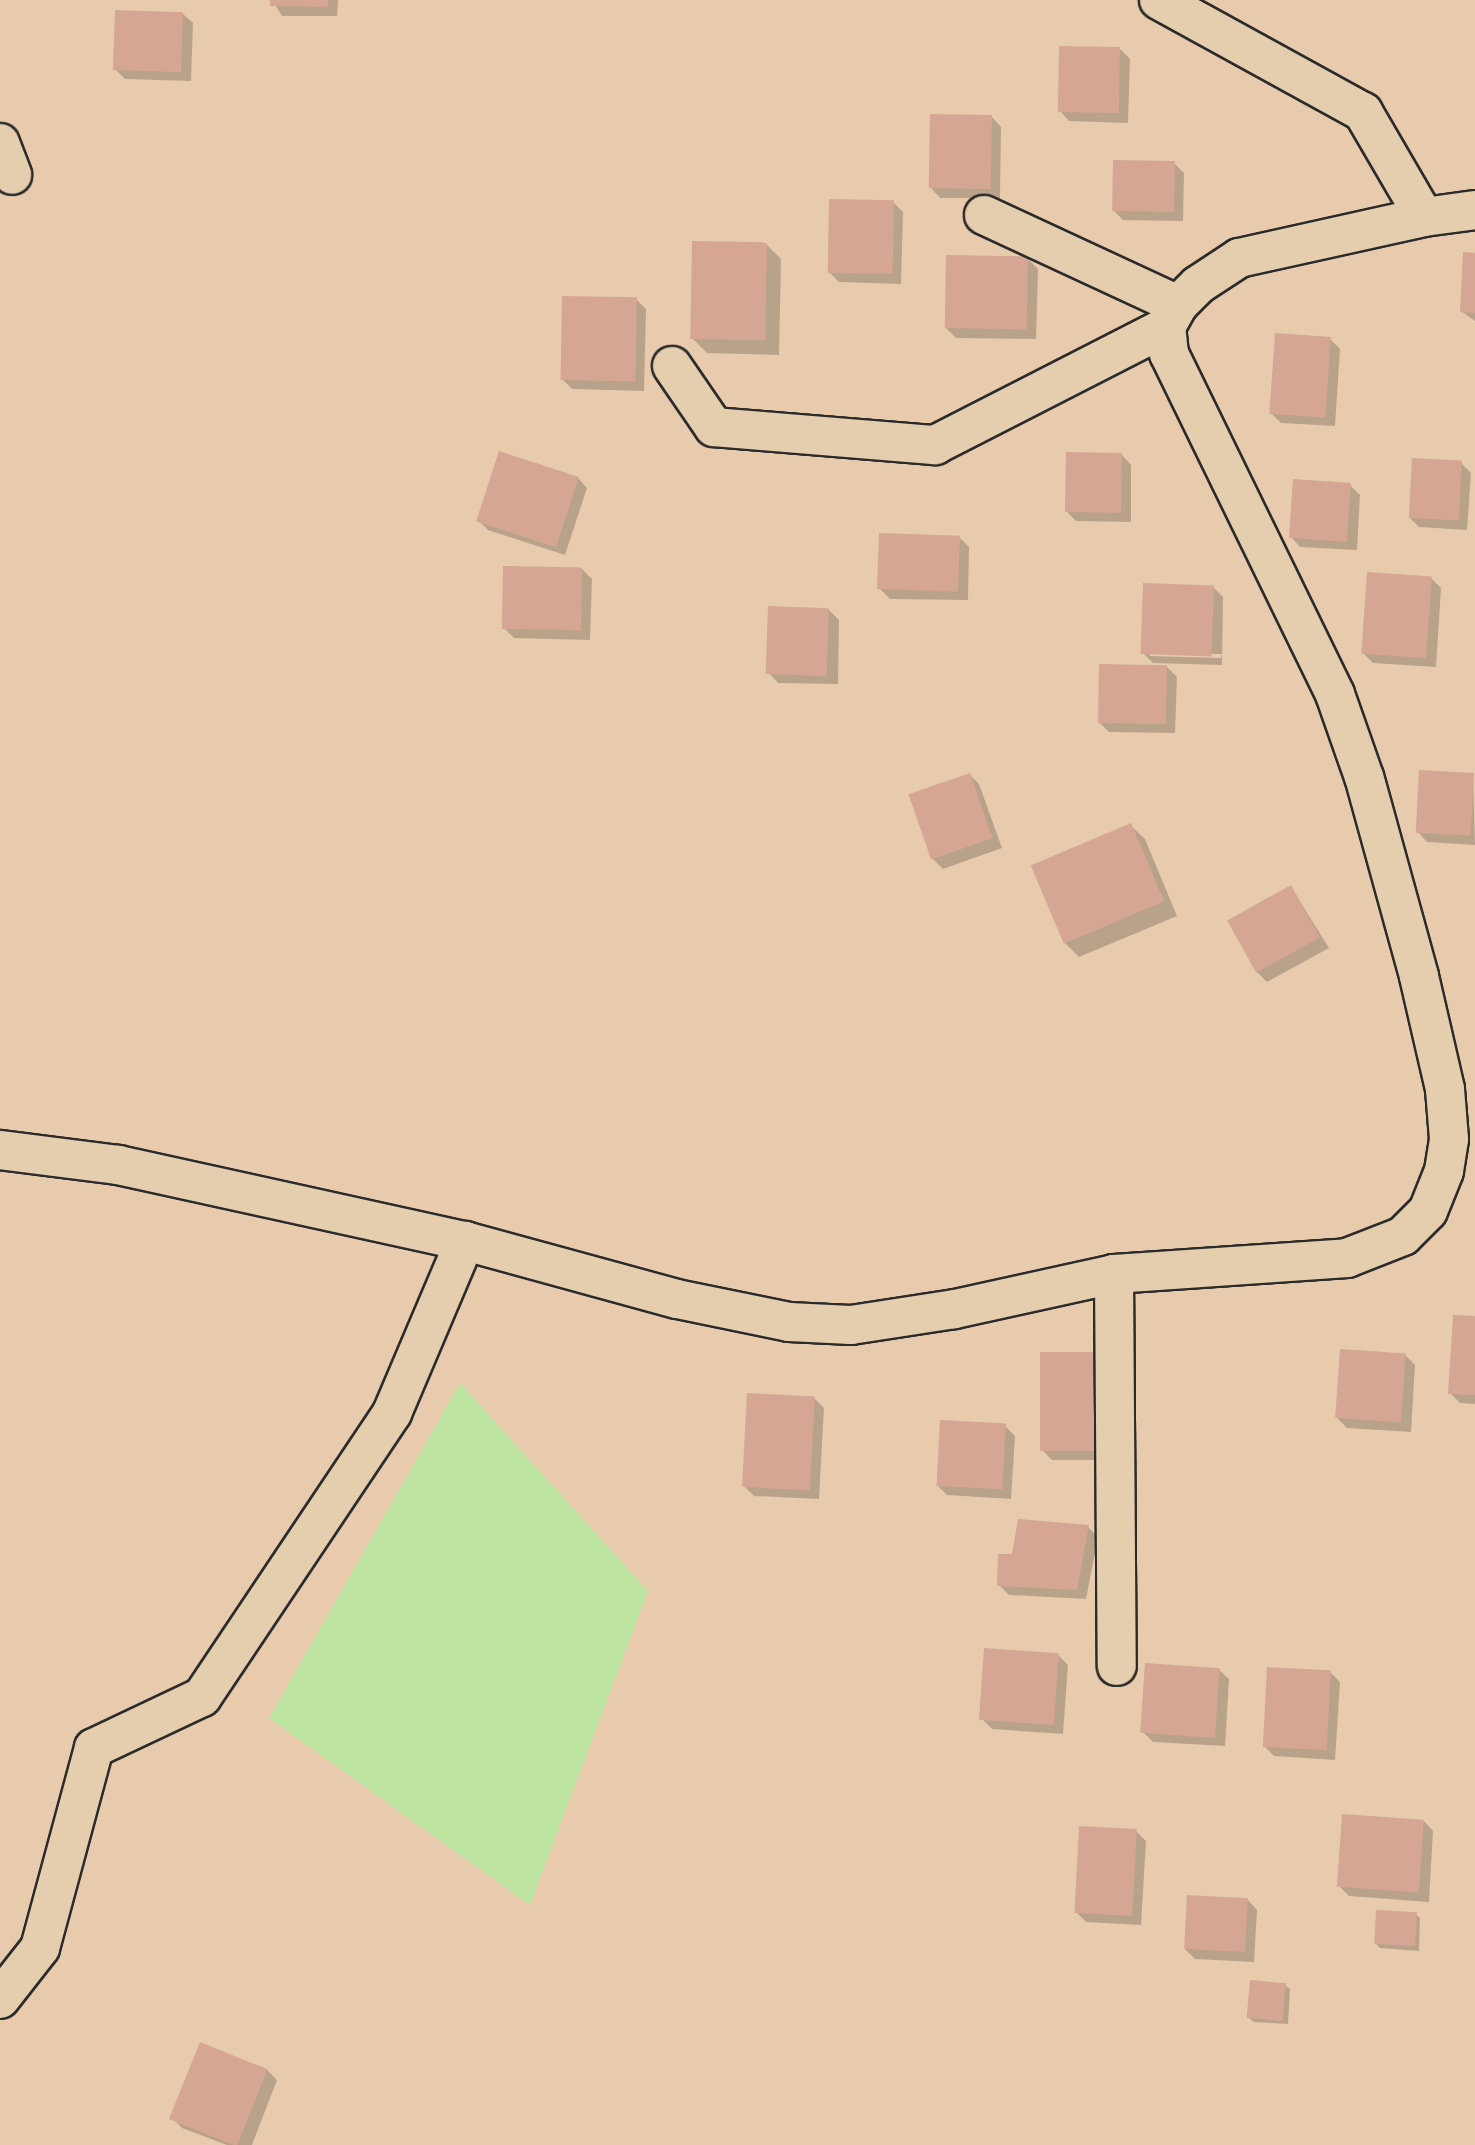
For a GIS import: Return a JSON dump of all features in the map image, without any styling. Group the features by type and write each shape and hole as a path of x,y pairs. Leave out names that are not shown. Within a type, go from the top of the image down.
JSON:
{"street":[{"path":"1160,0 1363,112 1424,217"},
{"path":"672,366 714,427 934,445 1172,316 1198,285 1240,258 1424,217 1475,210"},
{"path":"984,215 1172,316"},
{"path":"0,1150 118,1165 465,1241 677,1300 789,1322 864,1323 955,1309 1114,1274 1347,1258 1403,1236 1428,1211 1444,1171 1449,1139 1445,1089 1419,976 1364,777 1335,694 1169,354 1172,316"},
{"path":"0,1999 40,1948 94,1748 202,1697 393,1413 465,1241"},
{"path":"1114,1274 1117,1666"}],"green space":[{"path":"460,1383 648,1591 530,1905 269,1718"}],"building":[{"path":"270,0 328,0 328,7 270,6"},
{"path":"115,10 183,12 181,72 113,70"},
{"path":"1059,46 1120,47 1119,113 1058,112"},
{"path":"930,114 992,115 991,189 929,188"},
{"path":"1113,160 1175,161 1174,212 1112,211"},
{"path":"829,199 894,200 893,274 828,273"},
{"path":"692,241 767,242 765,340 690,339"},
{"path":"1463,252 1475,253 1475,313 1460,312"},
{"path":"946,255 1028,256 1027,329 945,328"},
{"path":"562,296 637,297 636,381 561,380"},
{"path":"1275,333 1331,337 1325,418 1269,414"},
{"path":"499,451 579,477 556,547 476,521"},
{"path":"1066,452 1122,453 1121,513 1065,512"},
{"path":"1412,458 1462,461 1459,521 1409,518"},
{"path":"1293,479 1351,483 1347,542 1289,538"},
{"path":"879,533 960,536 958,592 877,589"},
{"path":"503,566 582,567 581,630 502,629"},
{"path":"1367,572 1432,577 1426,658 1361,654"},
{"path":"1143,583 1214,585 1211,656 1141,654"},
{"path":"768,606 829,608 827,676 766,674"},
{"path":"1099,664 1167,665 1166,724 1098,723"},
{"path":"1419,770 1474,773 1471,836 1416,833"},
{"path":"970,773 992,838 931,859 909,794"},
{"path":"1131,823 1164,901 1064,944 1031,866"},
{"path":"1291,885 1320,937 1256,973 1227,920"},
{"path":"1453,1315 1475,1316 1475,1395 1448,1394"},
{"path":"1340,1349 1406,1354 1401,1422 1335,1418"},
{"path":"1040,1352 1096,1352 1096,1451 1040,1451"},
{"path":"747,1393 815,1397 810,1490 742,1487"},
{"path":"940,1420 1006,1423 1002,1489 937,1486"},
{"path":"1018,1519 1089,1525 1077,1590 997,1586 998,1554 1012,1554"},
{"path":"984,1648 1059,1653 1054,1725 979,1720"},
{"path":"1145,1663 1220,1668 1215,1738 1140,1733"},
{"path":"1267,1667 1331,1670 1327,1750 1263,1747"},
{"path":"1342,1814 1424,1820 1419,1893 1337,1887"},
{"path":"1079,1826 1137,1829 1132,1916 1074,1913"},
{"path":"1187,1895 1248,1898 1245,1952 1184,1949"},
{"path":"1376,1910 1417,1912 1415,1946 1374,1944"},
{"path":"1250,1980 1286,1983 1283,2021 1247,2018"},
{"path":"200,2042 268,2069 237,2145 169,2119"}]}
